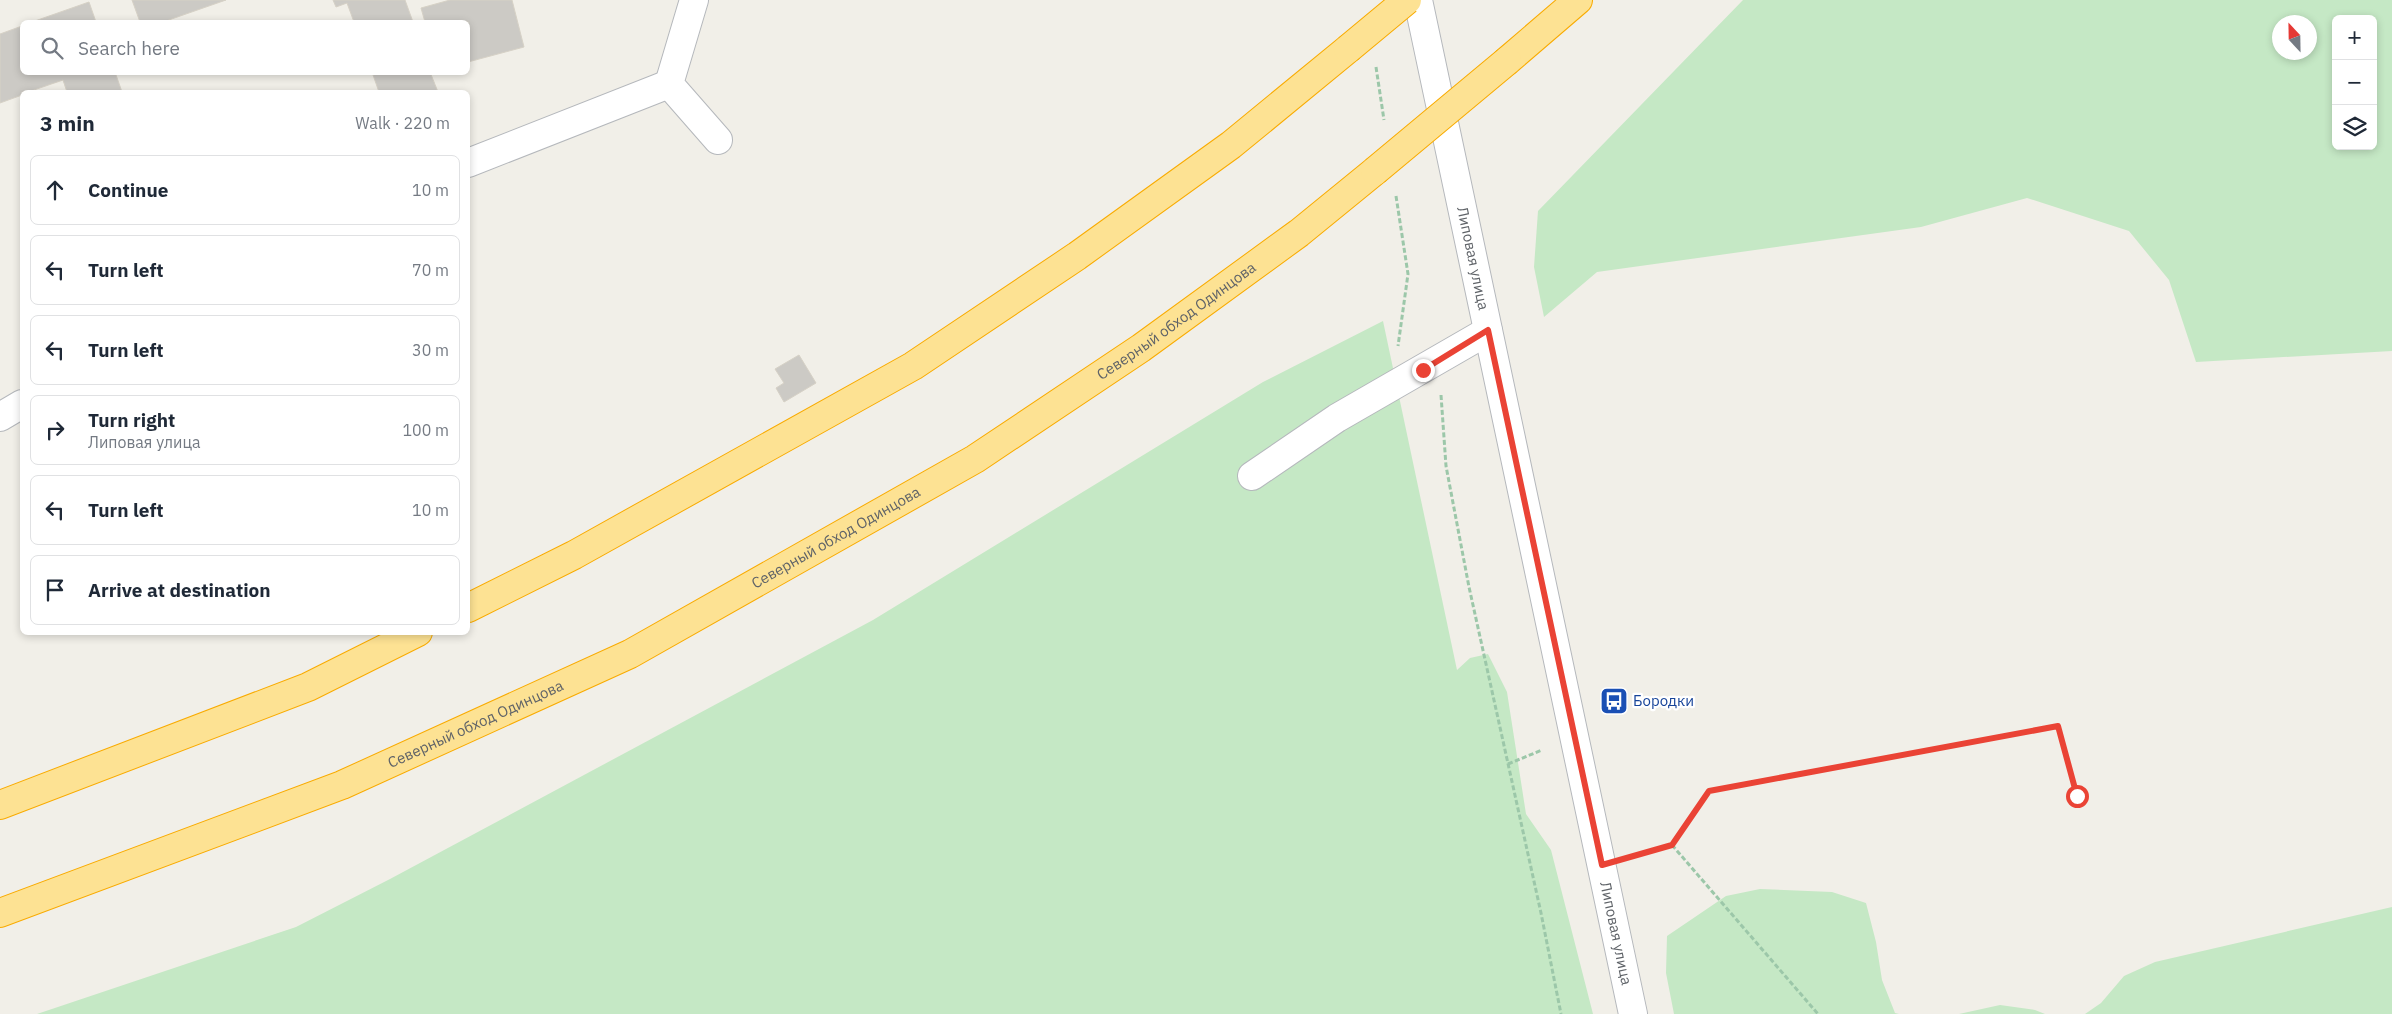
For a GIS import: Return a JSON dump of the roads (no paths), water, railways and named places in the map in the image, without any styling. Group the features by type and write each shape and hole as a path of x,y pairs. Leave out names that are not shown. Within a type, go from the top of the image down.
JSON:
{"highway":[{"path":"470,607 574,555 913,366 1078,256 1216,156 1407,0"},
{"name":"Северный обход Одинцова","path":"0,913 342,785 630,654 975,459 1157,336 1299,233 1385,179 1507,61 1578,0"},
{"path":"0,805 308,687 412,635"}],"street":[{"path":"669,84 694,0"},
{"name":"Липовая улица","path":"1418,0 1633,1014"},
{"path":"669,84 718,140"},
{"path":"470,162 669,84"},
{"path":"1252,476 1337,418 1423,370 1488,330"},
{"path":"0,417 20,405"}],"place":[{"name":"Бородки","path":"1614,701"}]}
